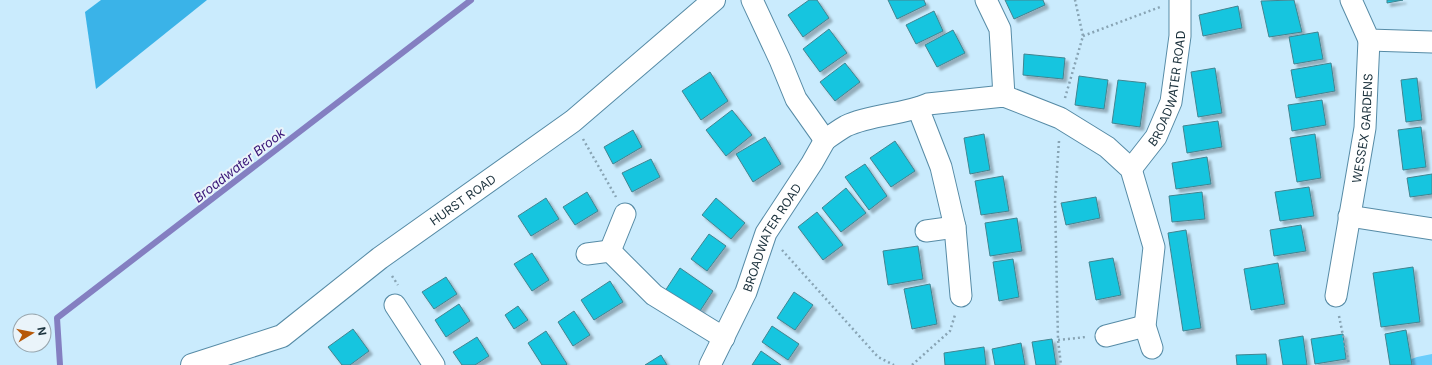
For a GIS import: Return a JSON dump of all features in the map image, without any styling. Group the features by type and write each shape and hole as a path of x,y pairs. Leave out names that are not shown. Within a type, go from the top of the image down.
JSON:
{"main road":[{"name":"HURST ROAD","path":"192,365 282,336 380,258 573,121 714,0"}],"street":[{"path":"752,0 796,98 825,140"},
{"path":"986,0 1000,29 1004,96"},
{"name":"WESSEX GARDENS","path":"1336,296 1365,128 1369,40 1351,0"},
{"name":"BROADWATER ROAD","path":"710,365 746,292 766,232 812,163 825,140 847,126 872,118 918,108 928,104 1004,96 1060,118 1107,147 1131,169 1156,137 1171,102 1180,36 1172,3"},
{"path":"1369,40 1432,42"},
{"path":"918,108 941,167 955,227 961,296"},
{"path":"1131,169 1154,247 1145,326 1152,348"},
{"path":"610,251 625,214"},
{"path":"1349,216 1432,229"},
{"path":"926,231 955,227"},
{"path":"587,254 610,251"},
{"path":"610,251 654,295 724,338"},
{"path":"395,305 434,365"},
{"path":"1106,336 1145,326"}],"path":[{"path":"1061,365 1058,340 1055,199 1060,118 1083,36 1075,0"},
{"path":"1083,36 1172,3"},
{"path":"573,121 625,214"},
{"path":"766,232 878,357 894,365"},
{"path":"380,258 400,289 395,305"},
{"path":"912,365 950,331 961,296"},
{"path":"1336,296 1349,365"},
{"path":"1058,340 1106,336"}],"shaded area":[{"path":"101,0 207,0 96,89 85,12"},
{"path":"1432,354 1432,365 1396,365 1417,357"}],"building":[{"path":"809,0 817,0 829,18 803,37 788,15"},
{"path":"888,0 924,0 926,5 897,19"},
{"path":"1005,0 1043,0 1045,5 1014,19"},
{"path":"1294,0 1302,32 1269,37 1261,1"},
{"path":"1387,0 1403,0 1387,3"},
{"path":"1238,6 1242,28 1203,36 1199,15"},
{"path":"934,11 943,31 916,44 906,25"},
{"path":"829,29 847,53 820,72 803,49"},
{"path":"953,30 965,53 937,67 925,45"},
{"path":"1318,32 1323,59 1294,64 1289,37"},
{"path":"1024,54 1065,58 1063,79 1023,75"},
{"path":"845,63 860,82 835,101 820,82"},
{"path":"1331,63 1335,91 1296,98 1291,70"},
{"path":"1215,68 1222,113 1198,117 1191,72"},
{"path":"710,72 728,101 701,120 682,91"},
{"path":"1079,76 1108,80 1104,109 1075,105"},
{"path":"1417,78 1422,120 1406,122 1401,80"},
{"path":"1118,80 1146,83 1140,127 1112,123"},
{"path":"1322,100 1326,125 1292,131 1288,105"},
{"path":"732,110 752,135 726,156 706,130"},
{"path":"1218,121 1222,147 1187,153 1183,126"},
{"path":"1421,127 1426,167 1403,170 1398,130"},
{"path":"633,130 642,147 613,164 604,147"},
{"path":"984,134 990,170 970,174 964,138"},
{"path":"1315,134 1321,178 1297,182 1290,138"},
{"path":"765,137 781,164 753,182 736,154"},
{"path":"895,141 915,171 891,187 870,158"},
{"path":"1207,157 1211,184 1176,189 1172,163"},
{"path":"651,159 660,177 632,192 622,173"},
{"path":"865,164 887,196 869,210 845,177"},
{"path":"1432,174 1432,194 1410,197 1407,178"},
{"path":"1003,176 1009,211 981,215 975,181"},
{"path":"1309,187 1314,216 1280,221 1275,192"},
{"path":"846,188 866,213 841,232 822,208"},
{"path":"587,192 598,211 575,225 563,207"},
{"path":"1202,192 1205,219 1172,222 1169,196"},
{"path":"1096,197 1100,218 1066,225 1061,203"},
{"path":"546,198 559,219 531,236 518,216"},
{"path":"716,198 745,223 731,239 702,215"},
{"path":"817,212 843,245 823,260 798,227"},
{"path":"1017,218 1022,251 990,256 985,223"},
{"path":"1301,225 1306,251 1274,256 1270,230"},
{"path":"1186,230 1201,328 1183,331 1168,233"},
{"path":"709,234 726,246 707,271 691,259"},
{"path":"918,246 923,279 888,285 883,251"},
{"path":"532,253 549,280 532,291 514,264"},
{"path":"1113,258 1121,295 1096,300 1089,262"},
{"path":"1013,259 1019,297 999,301 993,262"},
{"path":"1278,263 1285,304 1251,310 1244,269"},
{"path":"1413,267 1420,322 1381,327 1373,273"},
{"path":"680,268 713,291 698,314 665,291"},
{"path":"446,277 457,294 434,309 422,292"},
{"path":"610,281 623,302 594,320 581,300"},
{"path":"930,284 937,324 912,329 904,289"},
{"path":"794,292 813,305 795,330 777,318"},
{"path":"459,304 470,321 446,337 435,320"},
{"path":"518,306 528,320 514,329 505,315"},
{"path":"574,311 590,335 573,346 558,322"},
{"path":"772,326 799,344 788,360 762,342"},
{"path":"353,329 369,351 350,365 342,365 328,347"},
{"path":"1406,330 1412,365 1390,365 1385,334"},
{"path":"546,331 567,364 566,365 542,365 528,343"},
{"path":"1343,334 1346,359 1315,364 1311,339"},
{"path":"1303,336 1307,365 1283,365 1279,340"},
{"path":"477,337 489,356 475,365 462,365 453,352"},
{"path":"1052,339 1056,365 1036,365 1032,342"},
{"path":"1021,343 1025,365 995,365 992,349"},
{"path":"984,347 986,365 945,365 944,353"},
{"path":"761,351 781,365 752,365"},
{"path":"1266,354 1267,365 1237,365 1236,355"},
{"path":"661,355 667,365 645,365"}],"waterway":[{"name":"Broadwater Brook","path":"60,365 57,318 471,0"}]}
